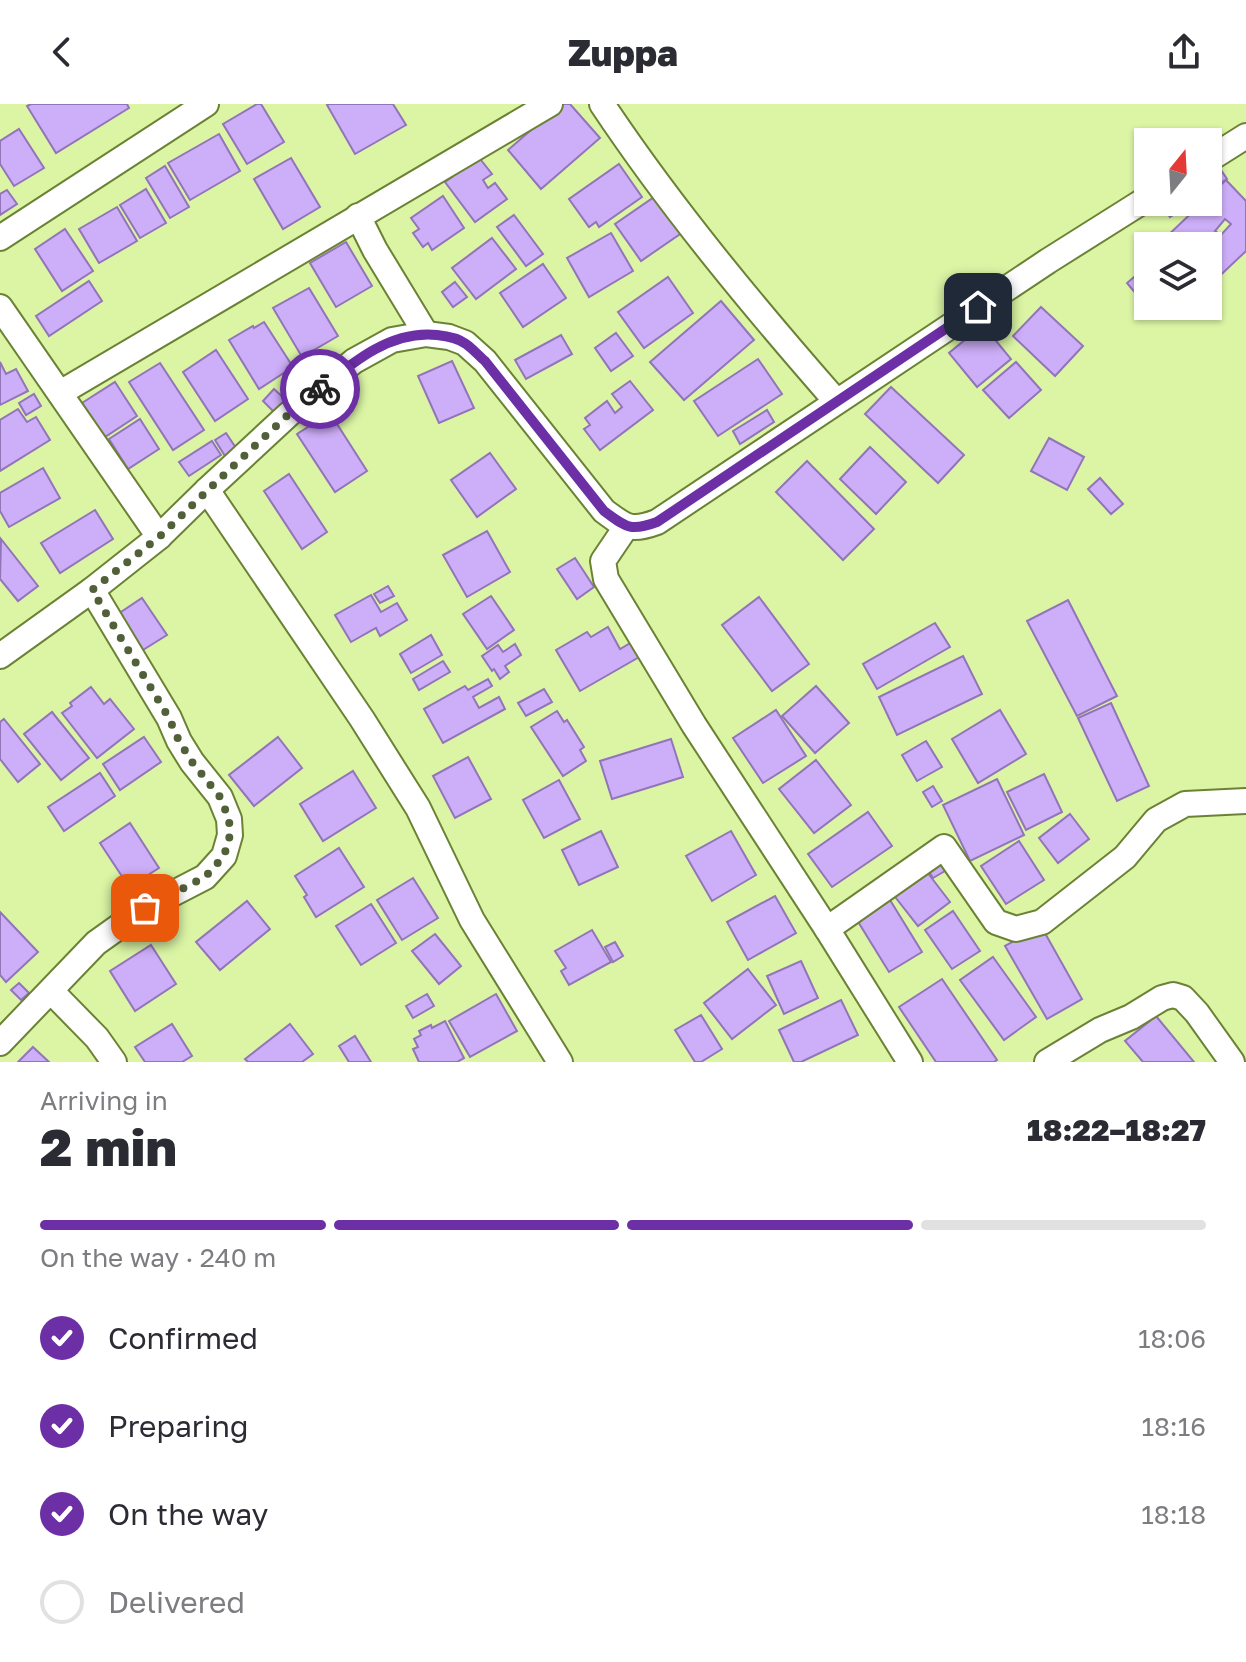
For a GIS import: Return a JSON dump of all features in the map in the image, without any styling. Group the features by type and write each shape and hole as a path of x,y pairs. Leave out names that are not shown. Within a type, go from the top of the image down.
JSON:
{"street":[{"path":"0,238 176,111 206,104"},
{"path":"60,393 550,104"},
{"path":"602,104 647,170 775,331 836,401"},
{"path":"1222,151 1246,136"},
{"path":"0,656 159,537 289,414 354,361 392,340 426,334 465,343 485,361 604,511 626,527 640,528 657,522 1134,207"},
{"path":"358,216 426,334"},
{"path":"0,307 159,537"},
{"path":"207,490 362,719 418,808 472,920 560,1062"},
{"path":"626,527 603,561 606,579 694,725 910,1062"},
{"path":"0,1043 96,943 145,908 205,877 224,856 230,835 229,819 220,797 179,741 169,718 92,590"},
{"path":"827,929 944,847 996,922 1016,929 1042,922 1125,857 1156,820 1185,804 1246,801"},
{"path":"51,991 97,1038 114,1062"},
{"path":"1047,1062 1100,1030 1173,995 1183,998 1197,1013 1232,1062"}],"building":[{"path":"127,104 129,108 56,153 27,106"},
{"path":"261,104 284,142 247,164 223,124"},
{"path":"329,104 393,104 406,125 355,154"},
{"path":"561,104 570,104 600,138 541,189 508,150"},
{"path":"19,129 44,168 14,186 0,164 0,141"},
{"path":"219,134 240,171 190,200 168,163"},
{"path":"477,155 492,174 483,180 488,188 495,183 507,199 475,222 445,182"},
{"path":"291,158 320,207 283,229 254,179"},
{"path":"619,164 642,197 599,227 596,222 589,227 569,199"},
{"path":"165,166 189,207 170,218 146,178"},
{"path":"1226,180 1246,201 1246,251 1222,274 1222,234 1231,224 1225,219 1216,232 1171,232 1188,216 1222,216 1222,184"},
{"path":"146,189 166,223 140,238 120,205"},
{"path":"7,190 17,204 0,215 0,194"},
{"path":"660,193 686,230 641,261 615,224"},
{"path":"443,196 464,228 432,250 428,243 423,247 413,233 419,229 411,218"},
{"path":"117,207 137,241 99,263 79,229"},
{"path":"514,215 543,254 526,266 497,227"},
{"path":"65,229 93,271 62,291 35,249"},
{"path":"611,233 633,271 589,297 567,258"},
{"path":"492,238 516,269 476,299 452,268"},
{"path":"346,242 372,286 336,307 310,263"},
{"path":"543,264 566,298 523,327 500,293"},
{"path":"668,277 693,313 644,348 618,312"},
{"path":"1134,277 1134,291 1127,283"},
{"path":"89,281 102,301 49,336 36,316"},
{"path":"455,282 467,297 453,307 442,292"},
{"path":"309,288 338,336 302,357 273,308"},
{"path":"721,301 754,340 684,400 650,362"},
{"path":"1041,307 1083,346 1055,376 1013,336"},
{"path":"264,322 293,367 259,389 229,340"},
{"path":"983,325 1011,359 977,387 949,353"},
{"path":"616,333 633,356 611,371 595,348"},
{"path":"561,335 572,354 526,379 515,360"},
{"path":"216,350 248,399 215,421 183,372"},
{"path":"758,359 782,394 718,436 694,401"},
{"path":"452,361 474,408 439,423 418,376"},
{"path":"0,362 6,374 16,369 28,391 0,405"},
{"path":"1016,362 1041,390 1009,418 983,390"},
{"path":"160,363 204,430 173,450 129,382"},
{"path":"630,381 653,410 600,450 584,429 590,425 585,418 607,401 615,413 622,407 612,394"},
{"path":"115,382 137,416 105,437 82,403"},
{"path":"891,387 964,455 938,483 865,414"},
{"path":"274,389 286,400 275,413 263,401"},
{"path":"34,394 41,406 26,415 19,403"},
{"path":"18,409 27,422 36,417 50,440 0,471 0,420"},
{"path":"767,410 774,422 740,444 733,431"},
{"path":"330,413 367,471 335,492 297,434"},
{"path":"140,419 159,449 128,469 109,439"},
{"path":"226,433 236,448 225,456 215,440"},
{"path":"1049,438 1084,457 1067,490 1031,471"},
{"path":"212,441 221,455 189,476 179,462"},
{"path":"870,447 906,482 876,514 840,479"},
{"path":"490,453 516,489 477,517 451,480"},
{"path":"807,461 874,529 843,560 776,492"},
{"path":"43,468 60,498 9,527 0,511 0,493"},
{"path":"289,474 327,532 302,549 264,491"},
{"path":"1100,478 1123,504 1111,514 1088,489"},
{"path":"95,510 113,539 60,573 41,543"},
{"path":"487,531 510,572 467,597 443,555"},
{"path":"1,539 38,586 18,601 0,579"},
{"path":"575,558 594,587 577,599 557,569"},
{"path":"388,586 394,596 380,603 374,594"},
{"path":"371,595 381,612 397,603 407,620 380,636 376,628 351,642 335,615"},
{"path":"491,596 514,630 487,649 463,614"},
{"path":"759,597 809,664 772,691 722,625"},
{"path":"142,598 167,635 143,650 118,614"},
{"path":"1068,600 1117,696 1077,716 1027,621"},
{"path":"935,623 950,647 877,689 863,664"},
{"path":"608,627 620,649 632,642 641,656 580,691 556,650 587,632 591,637"},
{"path":"431,635 442,655 411,673 400,654"},
{"path":"515,644 521,655 505,666 509,672 500,679 482,656 498,645 503,652"},
{"path":"963,656 982,694 897,735 879,697"},
{"path":"443,661 450,672 419,690 413,679"},
{"path":"488,679 492,686 473,697 479,708 499,697 505,709 443,743 424,709 465,686 468,690"},
{"path":"816,686 849,723 815,753 782,716"},
{"path":"91,687 104,704 110,699 134,729 97,758 62,713"},
{"path":"544,689 552,702 526,716 518,703"},
{"path":"1111,703 1149,786 1117,801 1078,718"},
{"path":"776,710 806,756 763,783 733,738"},
{"path":"1000,710 1026,754 978,783 952,739"},
{"path":"557,711 564,722 567,720 584,747 580,750 586,761 563,776 531,727"},
{"path":"52,712 89,758 61,780 24,734"},
{"path":"4,719 40,764 18,782 0,759 0,722"},
{"path":"144,737 161,762 120,790 103,764"},
{"path":"278,737 302,768 254,806 229,775"},
{"path":"671,739 683,777 612,799 600,761"},
{"path":"926,741 942,767 917,781 902,755"},
{"path":"468,757 491,799 455,818 433,776"},
{"path":"816,760 851,805 814,833 779,789"},
{"path":"353,771 376,808 323,841 300,804"},
{"path":"100,773 115,796 64,831 48,807"},
{"path":"1044,774 1062,812 1026,830 1007,792"},
{"path":"997,779 1024,835 970,861 943,805"},
{"path":"559,780 580,819 544,838 523,800"},
{"path":"933,786 942,801 932,807 923,792"},
{"path":"868,812 892,846 832,887 808,854"},
{"path":"1070,814 1089,839 1058,863 1039,838"},
{"path":"130,823 159,868 129,887 100,843"},
{"path":"601,831 618,867 579,885 562,850"},
{"path":"731,831 756,875 712,901 686,856"},
{"path":"1019,841 1044,880 1006,904 981,866"},
{"path":"339,848 364,887 316,917 295,876"},
{"path":"936,857 945,871 933,878 924,864"},
{"path":"924,868 950,902 918,926 892,893"},
{"path":"413,878 438,918 402,940 377,900"},
{"path":"775,896 796,933 748,960 727,922"},
{"path":"890,900 922,952 889,972 857,920"},
{"path":"247,901 270,929 220,970 196,942"},
{"path":"371,904 396,943 361,965 336,926"},
{"path":"953,911 980,951 952,969 925,930"},
{"path":"0,912 38,952 6,982 0,975"},
{"path":"1041,926 1082,999 1047,1019 1005,946"},
{"path":"592,930 611,962 569,985 561,971 566,968 555,951"},
{"path":"435,934 461,966 439,984 412,951"},
{"path":"615,942 623,956 613,962 605,947"},
{"path":"151,945 176,984 135,1011 110,971"},
{"path":"993,957 1036,1017 1004,1040 960,980"},
{"path":"801,961 818,998 784,1014 767,976"},
{"path":"748,969 776,1005 732,1039 704,1003"},
{"path":"942,979 997,1060 994,1062 936,1062 899,1007"},
{"path":"19,983 29,993 21,1000 11,990"},
{"path":"427,994 434,1006 413,1018 406,1006"},
{"path":"496,994 517,1031 470,1057 449,1021"},
{"path":"841,1000 858,1035 801,1062 794,1062 779,1030"},
{"path":"701,1015 722,1049 701,1062 695,1062 675,1030"},
{"path":"1156,1016 1194,1062 1143,1062 1125,1041"},
{"path":"445,1021 464,1058 457,1062 419,1062 413,1049 418,1047 414,1039 421,1035 419,1031"},
{"path":"172,1024 192,1056 182,1062 145,1062 135,1047"},
{"path":"290,1024 313,1054 302,1062 248,1062 245,1059"},
{"path":"355,1036 371,1062 349,1062 339,1046"},
{"path":"33,1047 49,1062 18,1062"}],"way so far":[{"path":"145,908 205,877 224,856 230,835 229,819 220,797 179,741 169,718 92,590 159,537 289,414 320,389"}],"route":[{"path":"320,389 354,361 392,340 426,334 465,343 485,361 604,511 626,527 640,528 657,522 978,307"}]}
